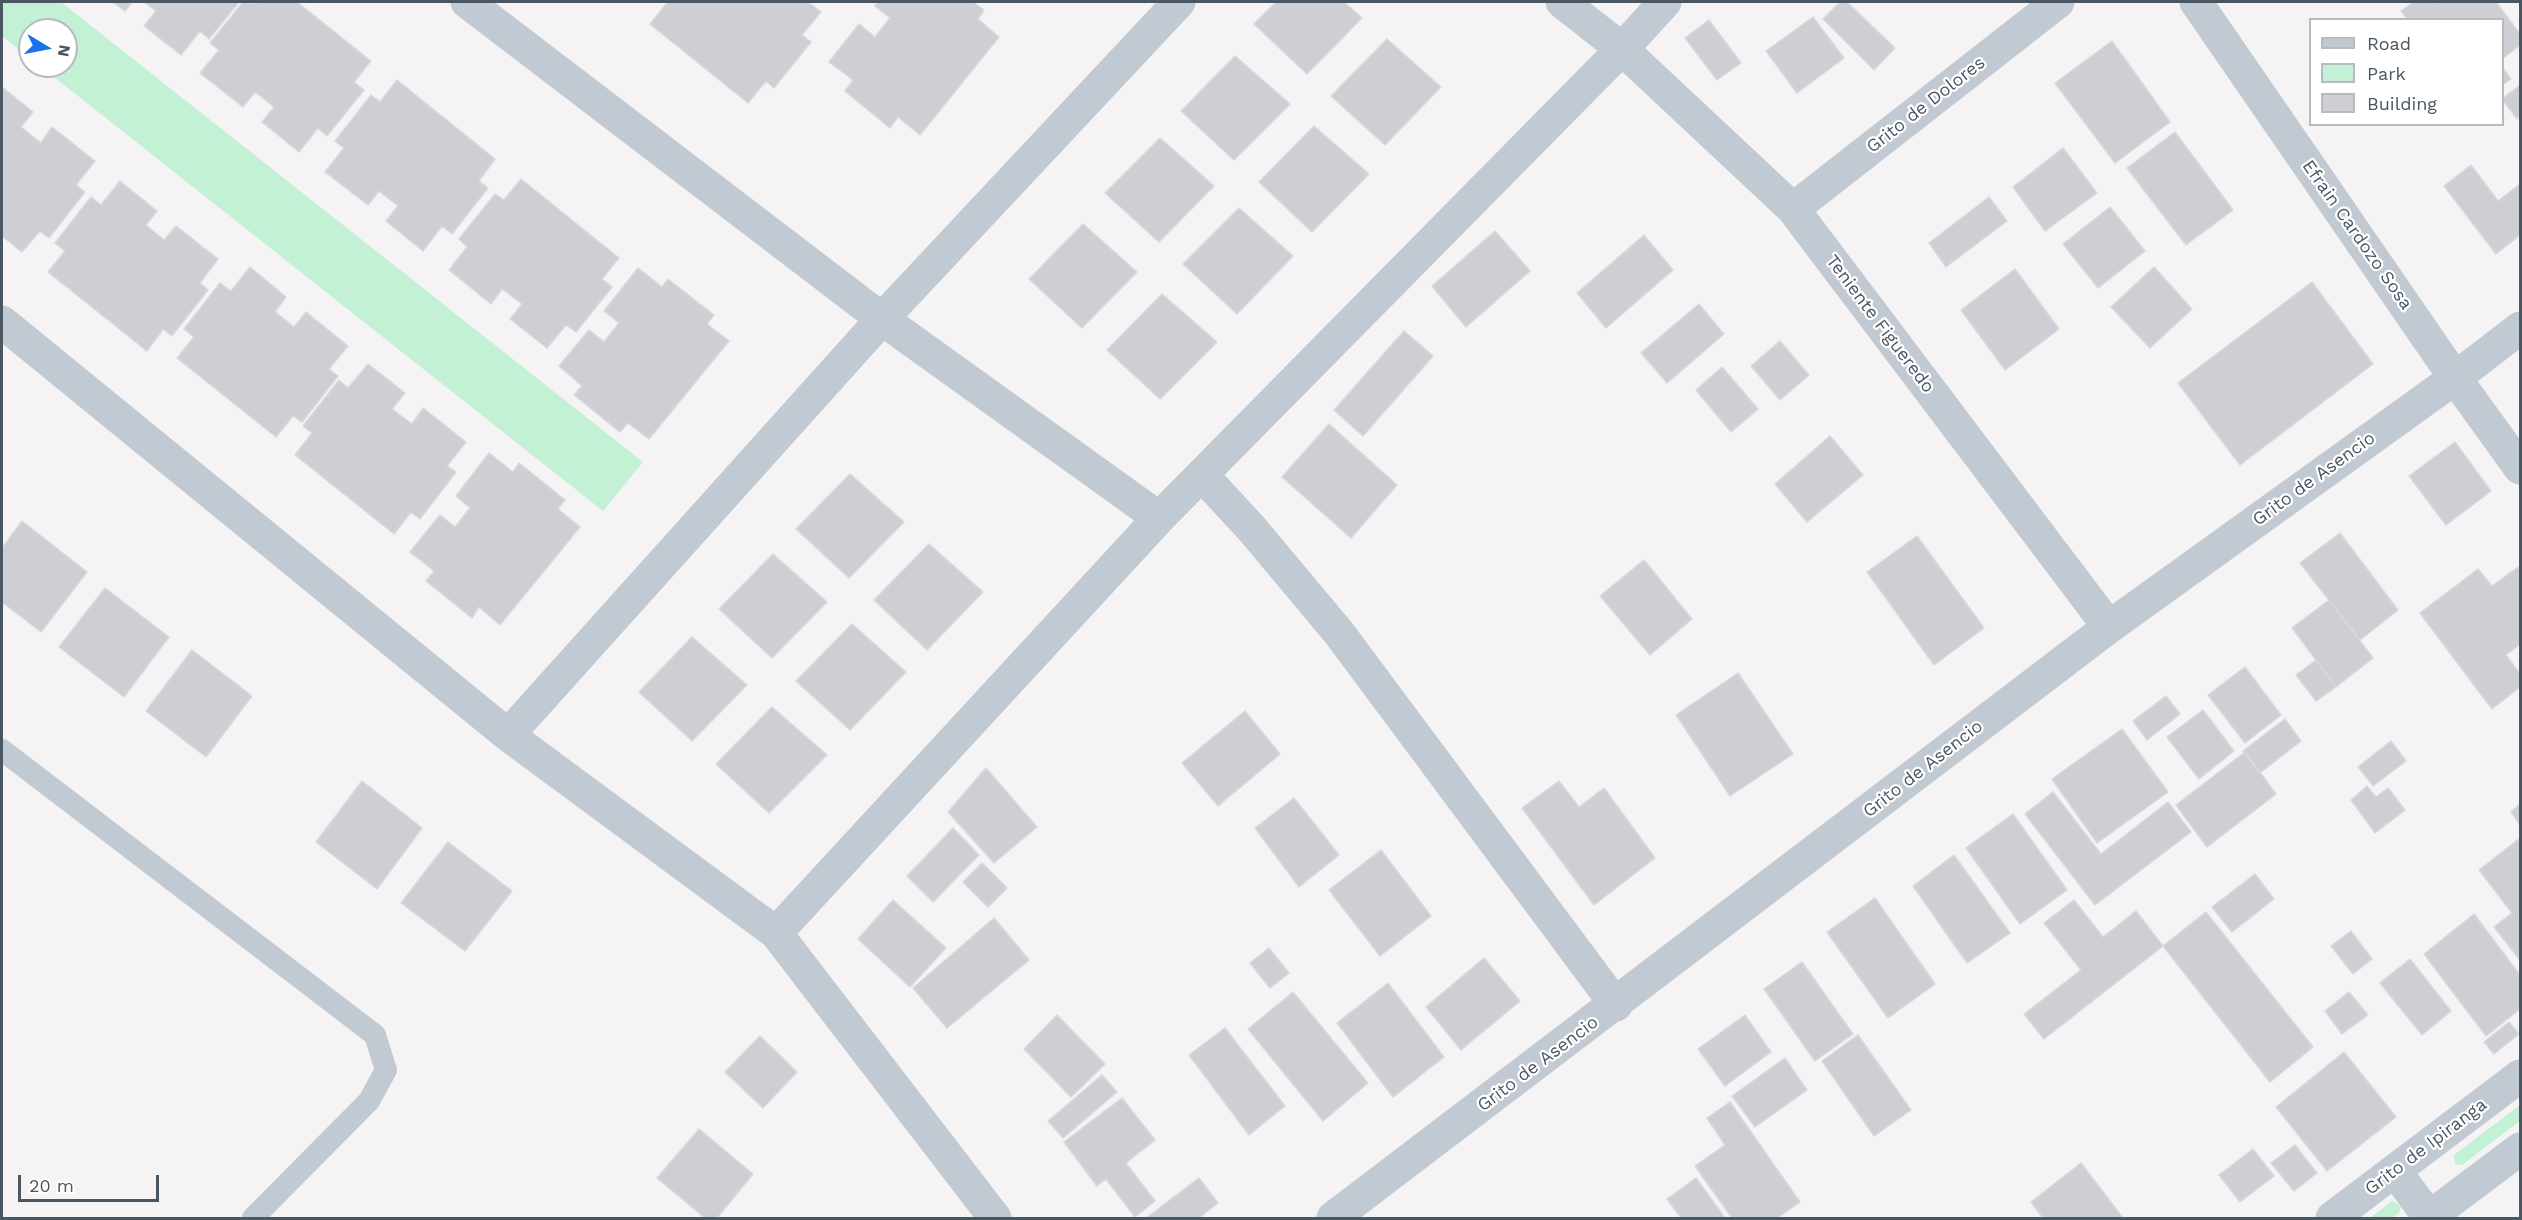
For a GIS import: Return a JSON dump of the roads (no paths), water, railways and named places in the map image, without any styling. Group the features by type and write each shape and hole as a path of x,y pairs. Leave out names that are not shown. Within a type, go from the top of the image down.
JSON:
{"street":[{"path":"467,2 882,319 1159,518"},
{"path":"508,735 882,319 1179,2"},
{"name":"Teniente Figueredo","path":"1562,2 1622,49 1793,209 2109,627"},
{"path":"776,933 1159,518 1622,49 1665,2"},
{"name":"Grito de Dolores","path":"1793,209 2058,2"},
{"name":"Efrain Cardozo Sosa","path":"2196,2 2455,378 2520,468"},
{"path":"2,322 508,735 776,933 995,1218"},
{"name":"Grito de Asencio","path":"1333,1218 1617,1005 2109,627 2455,378 2520,328"},
{"path":"1202,475 1252,529 1339,633 1617,1005"},
{"name":"Grito de Ipiranga","path":"2332,1218 2520,1076"},
{"path":"2395,1171 2430,1218 2520,1149"}],"lane":[{"path":"2,750 375,1035 386,1070 369,1101 253,1218"}]}
